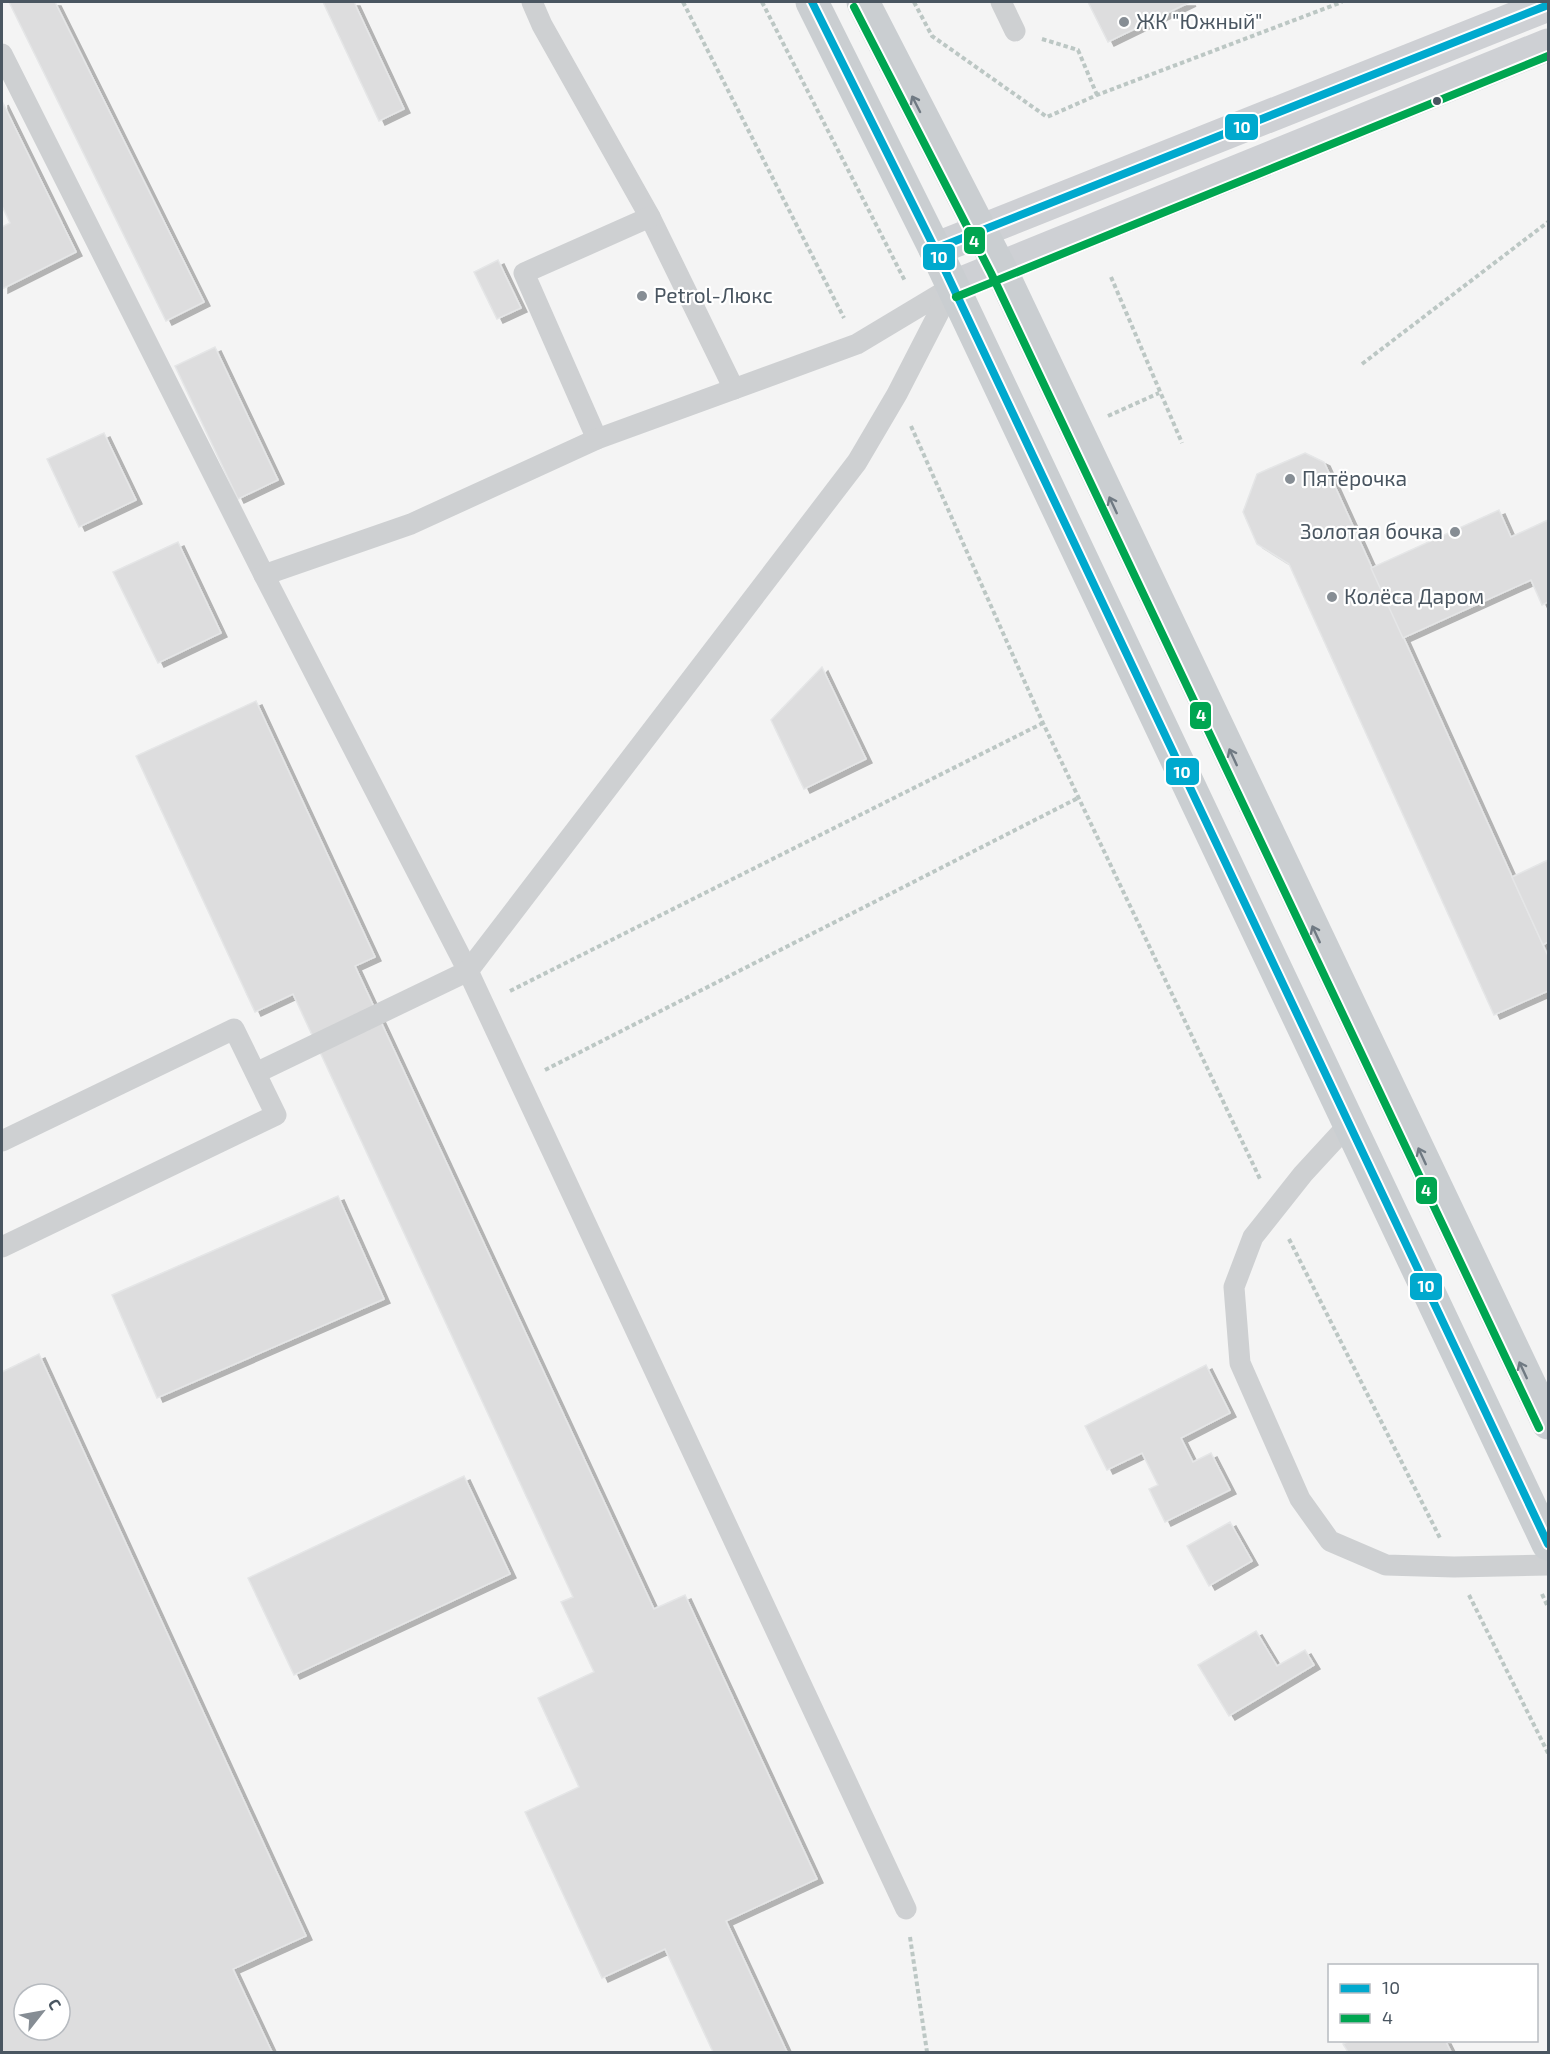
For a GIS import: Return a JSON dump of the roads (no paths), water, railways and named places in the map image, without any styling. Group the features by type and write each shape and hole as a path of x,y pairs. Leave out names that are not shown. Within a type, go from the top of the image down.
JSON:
{"main road":[{"path":"812,2 935,249 1548,1544"},
{"path":"863,2 1000,268 1548,1423"},
{"path":"935,249 1548,5"},
{"path":"952,287 1548,45"}],"lane":[{"path":"532,2 542,25 650,217 734,389"},
{"path":"1001,2 1015,31"},
{"path":"2,54 264,575 468,971 906,1910"},
{"path":"597,439 524,273 650,217"},
{"path":"264,575 411,524 597,439 857,344 952,287"},
{"path":"256,1073 468,971 857,462 897,394 952,287"},
{"path":"2,1141 234,1029 276,1115 2,1247"},
{"path":"1349,1124 1302,1174 1253,1237 1234,1287 1240,1363 1300,1499 1330,1541 1386,1565 1454,1567 1548,1565"}],"place":[{"name":"ЖК \"Южный\"","path":"1124,22"},
{"name":"Petrol-Люкс","path":"642,296"},
{"name":"Пятёрочка","path":"1290,479"},
{"name":"Золотая бочка","path":"1455,532"},
{"name":"Колёса Даром","path":"1332,597"}]}
